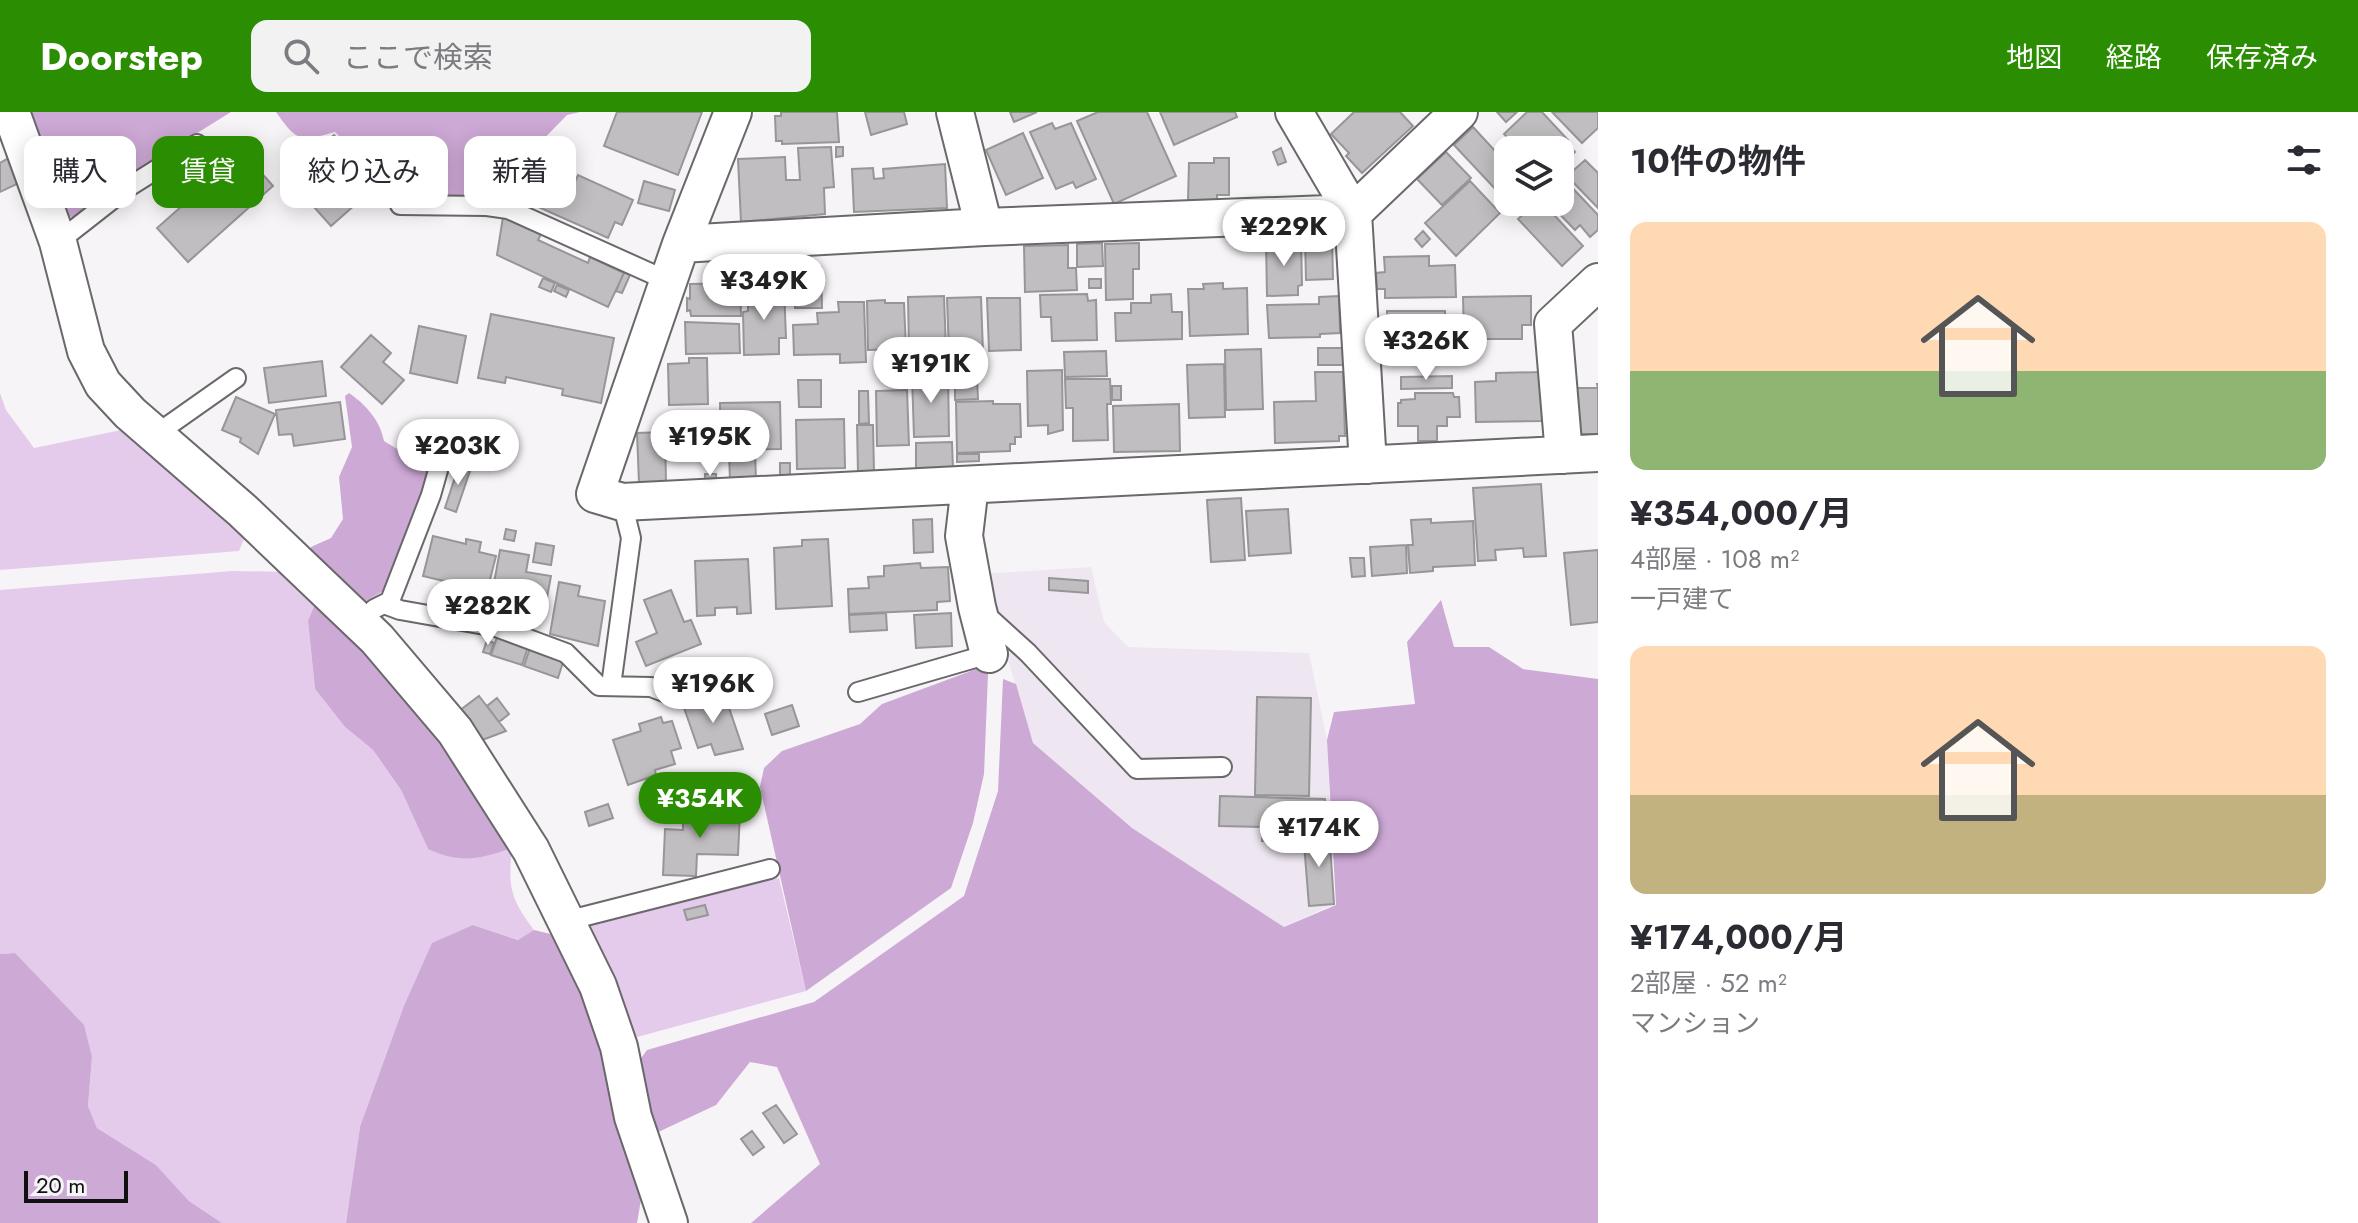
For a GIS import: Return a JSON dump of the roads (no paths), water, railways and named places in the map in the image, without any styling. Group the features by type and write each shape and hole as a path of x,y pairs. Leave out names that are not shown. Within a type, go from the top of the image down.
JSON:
{"street":[{"path":"11,112 58,242 86,351 103,384 155,435 265,532 369,611 377,639 455,731 531,850 598,986 619,1047 633,1117 669,1223"},
{"path":"733,112 681,244 595,494 622,502 1581,454 1553,324 1598,282"},
{"path":"955,112 984,227"},
{"path":"1294,112 1353,213 1368,465"},
{"path":"681,244 984,227 1353,213 1459,112"},
{"path":"970,485 964,536 989,654"}],"lane":[{"path":"58,242 152,172"},
{"path":"448,206 508,209 668,281"},
{"path":"155,435 236,378"},
{"path":"369,611 390,601 431,495 446,442"},
{"path":"611,686 631,538 622,502"},
{"path":"977,607 1028,653 1137,769 1222,767"},
{"path":"369,611 400,610 496,627 566,653 599,686 651,687 664,692"},
{"path":"858,692 989,654"},
{"path":"566,921 770,869"}]}
